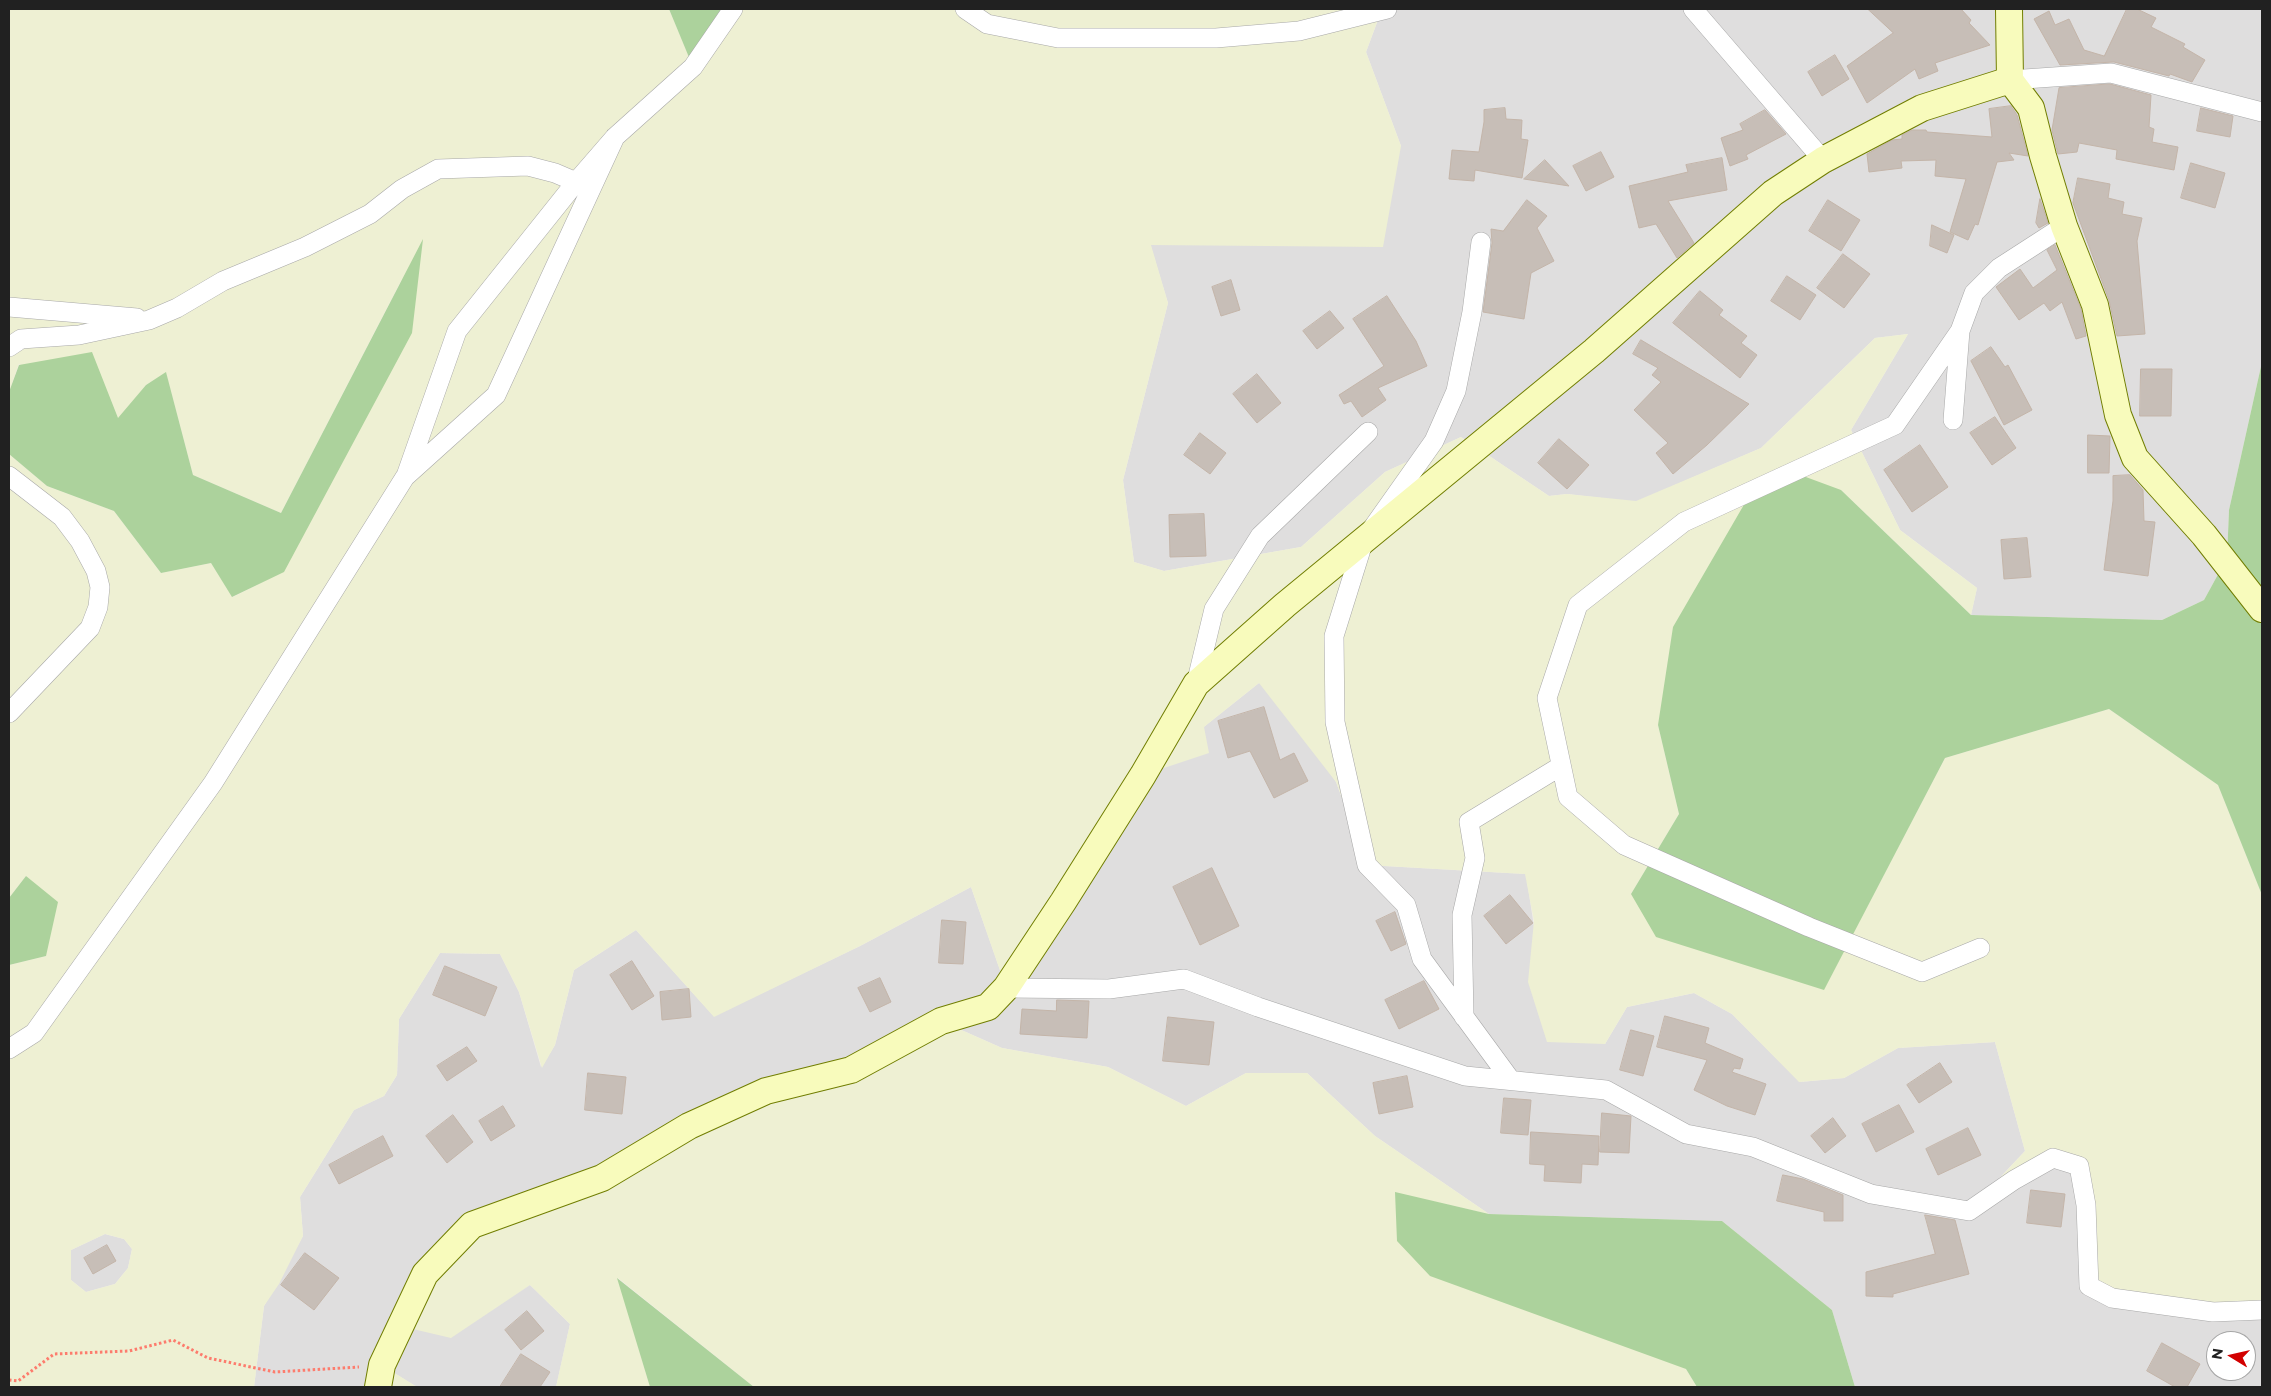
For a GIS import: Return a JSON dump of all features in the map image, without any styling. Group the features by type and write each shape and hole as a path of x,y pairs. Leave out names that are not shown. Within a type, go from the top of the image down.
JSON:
{"street":[{"path":"9,1050 34,1033 213,783 405,476 457,331 576,182 615,137 693,67 733,9"},
{"path":"965,9 988,24 1058,38 1216,38 1299,31 1387,9"},
{"path":"1693,9 1823,160"},
{"path":"2009,9 2010,80 2031,108 2042,156 2064,226 2095,305 2118,415 2136,458 2204,535 2262,610"},
{"path":"1196,684 1285,605 1594,351 1773,193 1823,160 1853,146 1922,108 2010,80 2111,73 2262,112"},
{"path":"405,476 496,395 615,137"},
{"path":"9,347 21,340 79,335 148,320 177,308 224,281 305,247 370,214 402,189 438,169 528,166 555,173 576,182"},
{"path":"1980,948 1922,972 1809,927 1624,845 1568,797 1547,698 1578,605 1684,522 1895,424 1960,331 1974,293 1999,268 2064,226"},
{"path":"1481,242 1472,312 1456,391 1434,441 1364,540 1334,636 1335,722 1367,865 1406,905 1422,959 1510,1079"},
{"path":"9,307 148,320"},
{"path":"1953,420 1960,331"},
{"path":"380,1376 425,1274 472,1225 602,1178 689,1126 766,1091 851,1070 941,1021 988,1007 1006,988 1143,775 1196,684 1214,608 1260,536 1368,432"},
{"path":"9,476 62,517 80,541 96,571 100,587 98,607 90,628 9,713"},
{"path":"1464,1017 1462,915 1475,858 1469,822 1562,766"},
{"path":"1006,988 1109,989 1184,979 1258,1007 1465,1076 1606,1090 1686,1134 1753,1147 1872,1194 1969,1211 2014,1180 2054,1158 2079,1166 2086,1204 2089,1286 2112,1298 2213,1312 2262,1310"}],"path":[{"path":"9,1380 18,1381 54,1354 129,1351 173,1340 208,1358 275,1372 380,1376"}],"shaded area":[{"path":"1382,9 2262,9 2262,362 2229,510 2227,558 2204,600 2162,620 1971,615 1977,588 1900,530 1851,430 1908,334 1875,338 1761,448 1636,502 1567,494 1549,496 1461,437 1385,472 1301,547 1164,571 1134,562 1123,480 1168,303 1150,244 1401,146 1366,52"},
{"path":"1259,683 1278,686 1336,782 1367,865 1526,874 1534,927 1605,1044 1627,1007 1694,993 1732,1014 1800,1082 1844,1078 1898,1048 1995,1042 2025,1151 1971,1208 2053,1158 2262,1310 2262,1387 1855,1387 1832,1310 1722,1221 1489,1214 1375,1136 1307,1073 1246,1073 1186,1106 1108,1067 1002,1048 941,1021 851,1070 530,1285 570,1324 556,1387 417,1387 382,1366 377,1387 254,1387 264,1306 303,1236 300,1197 354,1110 384,1096 397,1075 399,1019 440,953 500,954 519,992 541,1067 555,1045 574,970 636,930 714,1016 860,946 971,887 1006,987 1143,775"},
{"path":"105,1234 124,1239 132,1249 128,1268 115,1284 86,1292 71,1280 71,1250"}],"green space":[{"path":"9,9 669,9 693,66 733,9 1382,9 1366,52 1401,146 1383,247 1151,245 1168,303 1123,480 1134,562 1164,571 1301,547 1385,472 1461,437 1549,496 1567,494 1636,501 1761,448 1875,338 1908,334 1851,430 1900,530 1977,588 1971,615 1841,490 1658,725 1679,814 1631,894 1824,989 1945,758 2109,709 2218,785 2262,895 2262,1310 2089,1286 2079,1166 2053,1158 1969,1211 2025,1151 1995,1042 1898,1048 1844,1078 1799,1082 1732,1014 1694,993 1627,1007 1605,1044 1547,1042 1528,982 1534,921 1525,874 1367,865 1336,782 1259,683 1204,727 1209,753 1143,775 1006,988 971,887 860,946 714,1017 636,930 574,970 555,1045 542,1068 519,992 500,954 440,953 399,1019 397,1075 384,1096 354,1110 300,1197 303,1236 279,1284 264,1306 254,1387 9,1387 9,965 46,956 26,876 9,898 9,454 47,486 114,511 161,573 211,563 233,597 284,571 402,279 281,513 193,475 166,373 146,385 119,419 19,364 9,392","holes":["105,1234 124,1239 132,1249 128,1268 115,1284 86,1292 71,1280 71,1250"]},
{"path":"669,9 733,9 693,67"},
{"path":"423,239 412,333 284,572 232,597 211,563 161,573 114,511 47,486 9,454 9,392 19,365 92,352 118,418 146,385 166,372 193,475 281,513"},
{"path":"2262,362 2262,895 2218,785 2109,709 1945,758 1824,990 1656,937 1631,894 1679,814 1658,725 1673,627 1749,496 1795,473 1841,490 1971,615 2162,620 2204,600 2227,558 2229,510"},
{"path":"26,876 58,902 46,956 9,965 9,898"},
{"path":"941,1021 1002,1048 1108,1067 1186,1106 1246,1073 1307,1073 1375,1136 1489,1214 1395,1193 1686,1369 1697,1387 754,1387 618,1278 650,1387 556,1387 570,1324 530,1285 451,1338 400,1326 472,1225"},
{"path":"1395,1192 1489,1214 1722,1221 1832,1310 1855,1387 1697,1387 1686,1369 1430,1276 1397,1241"},
{"path":"617,1278 754,1387 650,1387"},
{"path":"382,1365 417,1387 377,1387"}],"building":[{"path":"1868,9 1961,9 1971,20 1969,23 1990,45 1935,63 1938,71 1919,79 1915,69 1867,103 1847,66 1893,33"},
{"path":"2127,9 2137,9 2156,18 2151,27 2185,44 2183,47 2205,60 2192,82 2170,74 2169,76 2114,62 2060,65 2034,19 2049,11 2055,25 2069,19 2084,50 2104,56"},
{"path":"1835,55 1849,79 1822,96 1808,72"},
{"path":"2110,84 2151,95 2149,127 2154,129 2152,142 2178,147 2174,170 2116,159 2117,150 2079,143 2077,152 2058,154 2052,130 2059,88"},
{"path":"2011,106 2017,115 2028,156 2009,153 2014,160 1997,162 1978,225 1975,224 1968,240 1950,232 1966,179 1935,176 1936,160 1901,161 1902,168 1869,172 1867,154 1892,140 1902,139 1902,135 1912,130 1992,137 1989,109"},
{"path":"1505,108 1506,119 1522,120 1521,139 1528,140 1522,178 1475,170 1474,181 1449,179 1452,150 1479,152 1484,110"},
{"path":"2201,108 2233,116 2230,137 2197,131"},
{"path":"1765,110 1786,134 1746,155 1748,159 1730,166 1721,138 1743,130 1740,124"},
{"path":"1601,152 1614,177 1586,191 1573,166"},
{"path":"1722,158 1727,190 1668,201 1694,243 1677,258 1656,224 1639,228 1629,186 1688,172 1686,165"},
{"path":"1545,160 1569,186 1524,179"},
{"path":"2191,163 2225,173 2215,208 2181,198"},
{"path":"2078,178 2110,184 2108,198 2124,202 2122,214 2142,218 2137,241 2145,334 2117,336 2109,300 2073,203"},
{"path":"2040,199 2048,223 2039,228 2036,223"},
{"path":"1527,200 1547,216 1537,228 1554,261 1531,273 1524,319 1483,312 1492,243 1491,229 1503,231"},
{"path":"1828,200 1860,220 1841,251 1809,231"},
{"path":"1932,225 1954,235 1947,253 1930,246"},
{"path":"2055,245 2081,309 2086,336 2076,339 2062,302 2050,311 2044,303 2019,320 1996,287 2020,269 2033,288 2057,270 2047,250"},
{"path":"1843,254 1870,274 1844,308 1817,288"},
{"path":"1787,276 1816,295 1800,320 1771,301"},
{"path":"1231,280 1240,310 1221,316 1212,287"},
{"path":"1700,291 1723,310 1719,315 1747,336 1741,343 1757,355 1740,378 1673,323"},
{"path":"1387,296 1416,341 1427,366 1378,388 1386,400 1362,417 1351,401 1344,404 1339,395 1384,366 1353,319"},
{"path":"1330,311 1344,328 1317,349 1303,331"},
{"path":"1641,340 1749,404 1707,445 1673,474 1656,453 1668,443 1634,410 1661,382 1652,375 1658,368 1633,354"},
{"path":"1991,347 2005,367 2008,365 2032,410 2004,425 1971,361"},
{"path":"2141,369 2172,369 2171,416 2140,416"},
{"path":"1257,374 1281,403 1257,423 1233,394"},
{"path":"1995,417 2016,448 1992,465 1970,433"},
{"path":"1200,433 1226,453 1210,474 1184,455"},
{"path":"2088,435 2110,436 2109,473 2088,473"},
{"path":"1559,439 1589,465 1567,489 1538,463"},
{"path":"1920,445 1948,487 1912,512 1884,470"},
{"path":"2130,475 2143,490 2144,521 2155,522 2148,576 2104,570 2113,501 2113,476"},
{"path":"1204,514 1206,556 1170,557 1169,515"},
{"path":"2027,538 2031,577 2004,579 2001,540"},
{"path":"1264,707 1280,760 1294,753 1308,781 1274,798 1250,751 1228,758 1218,721"},
{"path":"1212,868 1239,926 1200,945 1173,887"},
{"path":"1510,895 1533,923 1506,944 1484,916"},
{"path":"1395,912 1406,944 1391,951 1376,921"},
{"path":"942,920 966,922 963,964 939,963"},
{"path":"632,961 654,996 632,1010 610,975"},
{"path":"445,966 497,987 485,1016 433,995"},
{"path":"880,978 891,1002 870,1012 858,988"},
{"path":"1424,981 1439,1009 1399,1029 1385,1000"},
{"path":"689,989 691,1017 662,1020 660,992"},
{"path":"1057,1000 1089,1001 1087,1038 1020,1034 1022,1009 1056,1011"},
{"path":"1665,1016 1709,1028 1705,1043 1743,1059 1740,1069 1734,1068 1732,1072 1766,1084 1755,1115 1727,1106 1694,1090 1707,1060 1657,1047"},
{"path":"1168,1017 1214,1022 1209,1065 1163,1061"},
{"path":"1631,1030 1654,1036 1643,1076 1620,1070"},
{"path":"467,1047 477,1061 447,1081 437,1066"},
{"path":"1940,1063 1952,1082 1919,1103 1907,1085"},
{"path":"588,1073 626,1077 622,1114 585,1110"},
{"path":"1407,1076 1413,1107 1379,1114 1373,1083"},
{"path":"1504,1098 1531,1100 1528,1135 1501,1133"},
{"path":"1899,1105 1914,1132 1876,1152 1862,1124"},
{"path":"503,1106 515,1126 491,1141 479,1121"},
{"path":"1602,1113 1631,1116 1629,1153 1600,1152"},
{"path":"453,1115 473,1142 447,1163 426,1136"},
{"path":"1833,1118 1846,1136 1825,1153 1811,1136"},
{"path":"1968,1128 1981,1155 1938,1175 1926,1149"},
{"path":"1531,1132 1599,1136 1598,1165 1582,1164 1581,1183 1544,1181 1545,1165 1530,1164"},
{"path":"383,1136 393,1156 339,1184 329,1165"},
{"path":"1783,1175 1803,1179 1843,1195 1843,1221 1824,1221 1824,1212 1777,1201"},
{"path":"2031,1190 2065,1194 2061,1227 2027,1223"},
{"path":"1925,1215 1955,1220 1969,1274 1893,1294 1893,1297 1866,1296 1866,1272 1935,1254"},
{"path":"107,1245 116,1261 93,1274 84,1258"},
{"path":"305,1253 339,1278 314,1310 281,1285"},
{"path":"527,1311 544,1331 521,1350 505,1330"},
{"path":"2162,1343 2200,1364 2187,1387 2175,1387 2147,1371"},
{"path":"521,1354 550,1372 540,1387 500,1387"}]}
